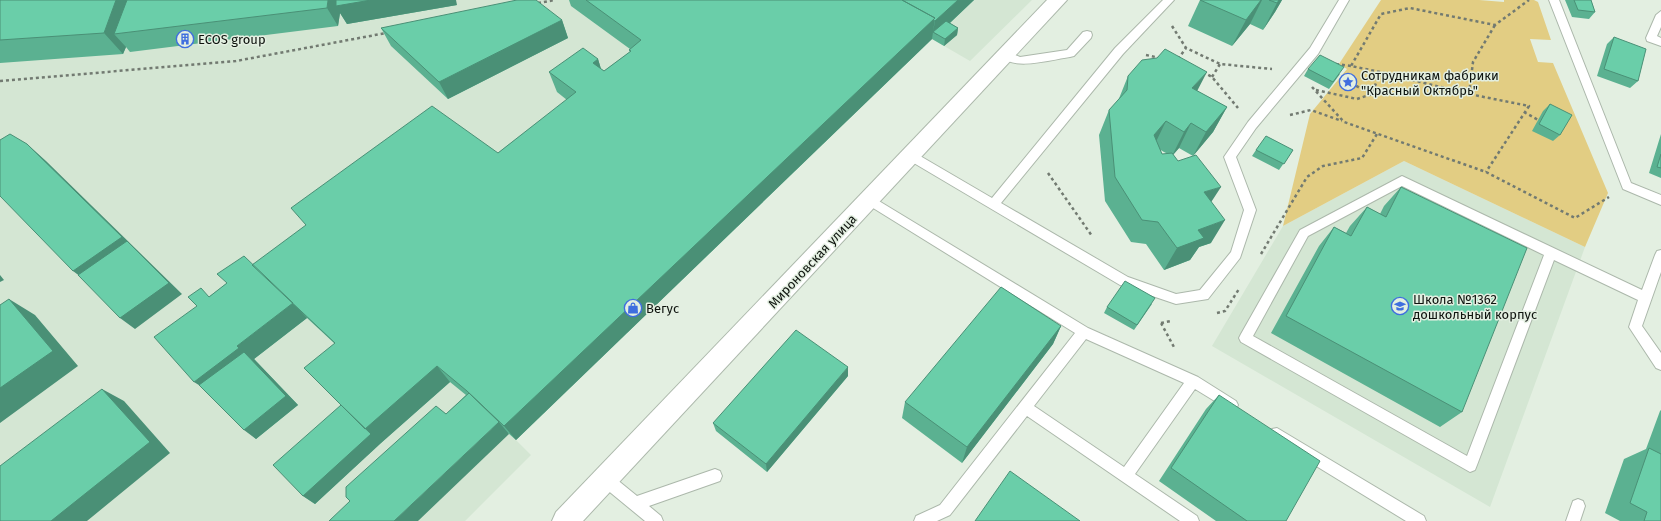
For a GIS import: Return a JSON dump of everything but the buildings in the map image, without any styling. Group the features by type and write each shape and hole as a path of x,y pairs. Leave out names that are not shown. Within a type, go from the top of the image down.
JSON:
{"street":[{"name":"Мироновская улица","path":"565,521 1058,0"}],"lane":[{"path":"993,205 1120,51 1169,0"},
{"path":"911,156 1124,281 1176,299 1204,295 1236,254 1250,210 1230,157 1252,125 1314,52 1344,0"},
{"path":"1554,0 1628,186 1661,200"},
{"path":"1661,15 1652,38 1661,42"},
{"path":"1006,55 1019,61 1070,53 1087,35"},
{"path":"1551,253 1470,465 1245,338 1304,233 1402,181 1646,298"},
{"path":"869,200 1084,332 1193,381 1240,410"},
{"path":"1661,255 1636,327 1661,364"},
{"path":"921,521 945,510 1084,332"},
{"path":"1126,476 1193,381"},
{"path":"1025,407 1192,521"},
{"path":"1266,427 1420,521"},
{"path":"635,504 715,476"},
{"path":"605,479 656,521"},
{"path":"1573,521 1578,506"}],"path":[{"path":"532,4 555,0"},
{"path":"1469,94 1473,62 1495,26 1529,0"},
{"path":"1351,66 1381,14 1410,8 1495,26"},
{"path":"1161,9 1186,48 1220,64 1298,72 1344,122"},
{"path":"0,81 236,61 392,31"},
{"path":"1184,64 1177,60 1186,48"},
{"path":"1120,51 1162,58"},
{"path":"1328,63 1380,72 1469,94 1529,106 1486,172"},
{"path":"1212,77 1220,64"},
{"path":"1198,70 1212,77 1252,125 1311,110 1486,172 1575,218 1628,186"},
{"path":"1372,94 1380,72"},
{"path":"1350,83 1372,94"},
{"path":"1316,90 1357,99 1372,94"},
{"path":"1524,112 1543,123"},
{"path":"1236,254 1255,264 1307,177 1323,166 1362,158 1377,134"},
{"path":"1035,155 1093,236"},
{"path":"1211,314 1225,311 1242,284"},
{"path":"1161,323 1176,299"},
{"path":"1161,323 1175,320"},
{"path":"1161,323 1193,381"}],"shaded area":[{"path":"0,0 1032,0 970,61 932,39 516,440 531,455 465,521 0,521"},
{"path":"1381,0 1479,0 1504,2 1504,0 1534,0 1538,2 1551,40 1530,39 1538,62 1553,63 1608,193 1585,247 1404,161 1283,226 1310,114 1347,69 1339,64"},
{"name":"Школа №1362 дошкольный корпус","path":"1404,161 1585,247 1490,507 1212,346 1283,226"}],"place":[{"name":"ECOS group","path":"185,39"},
{"name":"Сотрудникам фабрики \"Красный Октябрь\"","path":"1348,82"},
{"name":"Школа №1362 дошкольный корпус","path":"1400,306"},
{"name":"Вегус","path":"633,308"}]}
